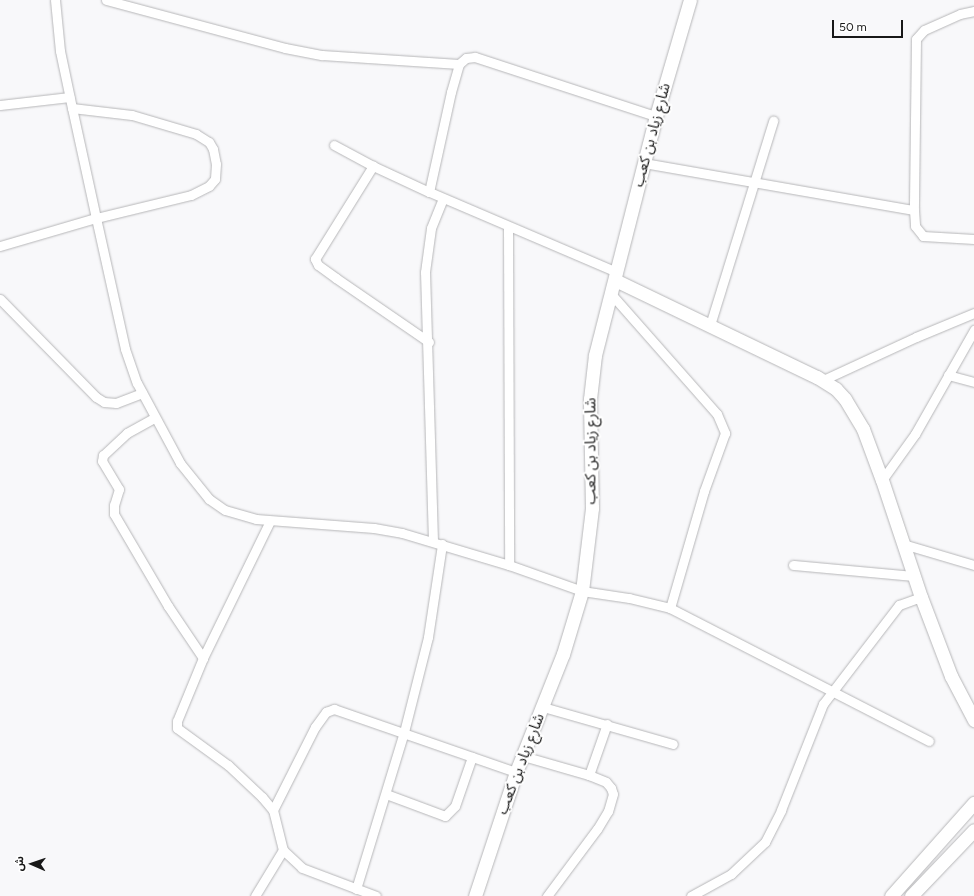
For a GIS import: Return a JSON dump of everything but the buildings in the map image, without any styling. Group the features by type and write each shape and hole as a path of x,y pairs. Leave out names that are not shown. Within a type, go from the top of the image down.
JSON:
{"street":[{"path":"55,0 60,51 125,349 142,393 154,418 180,463 209,499 225,510 240,516 270,520 374,528 433,541 509,565 582,592 629,598 670,608 830,693 929,741"},
{"path":"106,0 300,51 361,58 459,64"},
{"name":"شارع زياد بن كعب","path":"475,896 516,772 563,654 582,592 588,557 592,508 591,378 656,116 690,0"},
{"path":"974,11 960,14 924,30 916,39 914,210 915,226 923,236 974,239"},
{"path":"429,192 459,64 466,58 481,59 656,116"},
{"path":"0,105 70,97"},
{"path":"0,246 96,218 202,191 215,179 216,164 213,149 203,137 173,125 132,115 72,108"},
{"path":"710,325 773,121"},
{"path":"334,145 373,166 443,199 616,276 710,325 823,380 836,389 853,410 882,480 921,597 961,696 974,720"},
{"path":"644,162 914,210"},
{"path":"373,166 315,260 336,278 429,342"},
{"path":"433,541 426,266 431,228 443,199"},
{"path":"508,227 509,565"},
{"path":"612,294 717,414 725,433 704,491 670,608"},
{"path":"0,299 96,397 104,402 116,403 142,393"},
{"path":"823,380 974,313"},
{"path":"882,480 915,434 974,330"},
{"path":"948,376 974,382"},
{"path":"154,418 127,433 103,455 102,461 119,489 114,505 114,514 168,606 203,658"},
{"path":"270,520 203,658 177,722 178,728 238,773 273,810 283,850 302,868 376,896"},
{"path":"356,889 404,732 428,637 442,544"},
{"path":"903,544 974,565"},
{"path":"793,565 915,576"},
{"path":"691,896 732,874 765,842 781,810 817,717 830,693 899,605 921,597"},
{"path":"961,696 974,707"},
{"path":"543,707 673,744"},
{"path":"273,810 315,727 326,712 334,709 344,711 516,772"},
{"path":"589,775 607,724"},
{"path":"522,756 589,775 606,782 611,788 611,804 597,829 547,896"},
{"path":"386,794 445,816 452,812 472,757"},
{"path":"891,896 974,803"},
{"path":"910,896 974,830"},
{"path":"255,896 283,850"}]}
